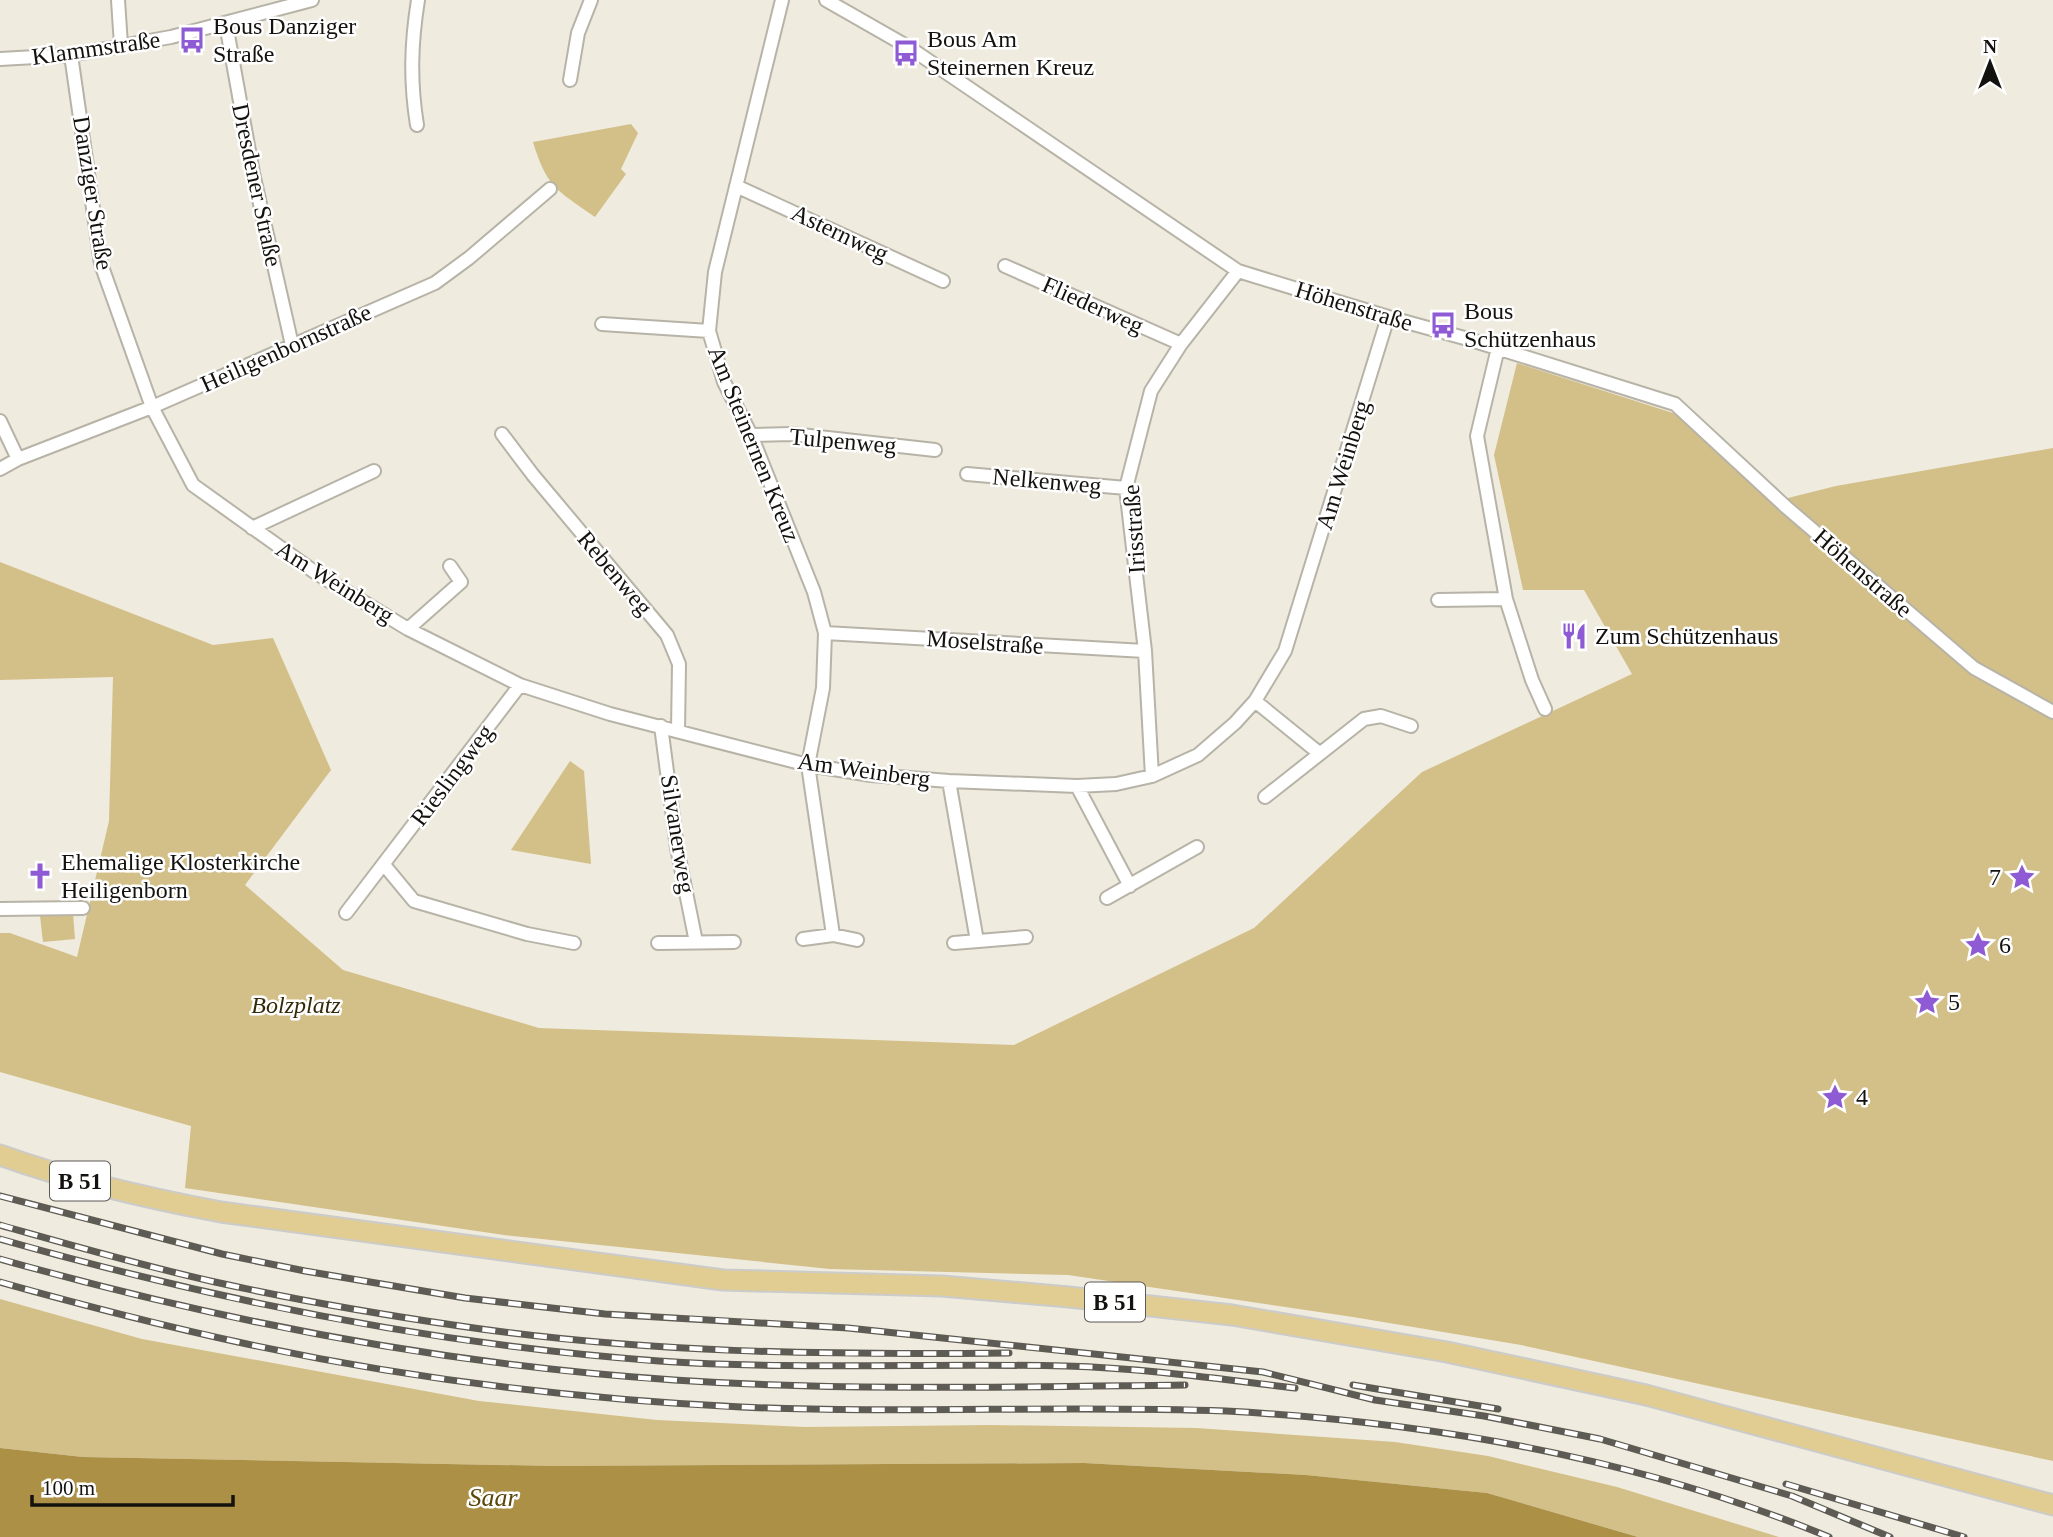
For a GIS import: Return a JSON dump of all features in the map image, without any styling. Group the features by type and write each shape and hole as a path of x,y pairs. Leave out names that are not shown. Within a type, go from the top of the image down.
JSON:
{"main road":[{"name":"B 51","path":"0,1155 89,1183 161,1201 221,1212 723,1280 942,1286 1232,1315 1447,1352 1646,1395 2053,1505"}],"street":[{"path":"118,0 121,45"},
{"name":"Klammstraße","path":"0,59 71,55 171,37 312,0"},
{"path":"416,125 411,89 412,43 418,0"},
{"path":"570,80 578,33 591,0"},
{"name":"Am Steinernen Kreuz","path":"782,0 715,272 709,331 724,382 751,435 814,592 825,633 823,688 808,765 833,935"},
{"name":"Höhenstraße","path":"826,0 910,48 1238,271 1675,404 1786,507 1974,668 2053,712"},
{"name":"Dresdener Straße","path":"226,24 253,173 292,345"},
{"name":"Danziger Straße","path":"71,55 101,264 152,407"},
{"name":"Asternweg","path":"736,186 943,281"},
{"name":"Heiligenbornstraße","path":"0,468 152,407 435,283 469,258 550,189"},
{"name":"Fliederweg","path":"1005,266 1181,344"},
{"name":"Irisstraße","path":"1152,776 1145,651 1126,488 1151,391 1181,344 1238,271"},
{"name":"Am Weinberg","path":"152,407 193,485 316,573 408,629 520,685 610,714 808,765 871,775 949,781 1077,786 1116,784 1152,776 1198,755 1235,723 1255,701 1285,651 1388,317"},
{"path":"602,324 709,331"},
{"path":"1498,348 1477,436 1506,599 1532,680 1545,709"},
{"path":"0,421 18,459"},
{"name":"Rebenweg","path":"502,434 667,635 679,664 678,731"},
{"name":"Tulpenweg","path":"751,435 792,434 935,450"},
{"path":"252,528 374,471"},
{"name":"Nelkenweg","path":"967,474 1126,488"},
{"path":"408,629 461,582 450,566"},
{"path":"1438,600 1506,599"},
{"name":"Moselstraße","path":"825,633 1145,651"},
{"name":"Rieslingweg","path":"346,913 385,866 520,685"},
{"path":"1255,701 1319,753"},
{"path":"1265,797 1364,719 1381,716 1410,726"},
{"name":"Silvanerweg","path":"661,726 677,848 696,942"},
{"path":"949,781 977,942"},
{"path":"1077,786 1130,886"},
{"path":"1107,898 1197,847"},
{"path":"385,866 414,901 527,934 574,943"},
{"path":"0,909 83,908"},
{"path":"803,939 833,935 857,940"},
{"path":"954,943 1026,937"},
{"path":"658,943 734,942"}],"green space":[{"path":"631,124 638,133 621,169 626,174 595,217 555,187 543,169 533,142"},
{"name":"Bolzplatz","path":"1517,363 1676,414 1776,501 1836,486 2053,448 2053,1461 1521,1345 1068,1275 830,1269 504,1235 185,1188 191,1126 0,1072 0,933 10,933 77,957 109,821 113,677 0,680 0,562 213,645 273,638 331,770 245,885 343,970 539,1028 1014,1045 1254,928 1422,772 1632,674 1584,590 1523,590 1494,455"},
{"path":"570,761 584,771 591,864 511,850"},
{"path":"73,913 75,939 43,942 40,916"},
{"path":"0,1299 142,1339 479,1401 657,1420 805,1427 991,1425 1196,1428 1395,1442 1488,1456 1617,1487 1779,1537 1638,1537 1487,1493 1306,1475 1084,1463 555,1466 83,1457 0,1448"}],"water":[{"name":"Saar","path":"0,1448 83,1457 555,1466 1084,1463 1306,1475 1487,1493 1638,1537 0,1537"}],"railway":[{"path":"0,1196 222,1254 465,1298 605,1314 848,1328 1263,1372 1375,1400 1484,1416 1600,1439 1792,1496 1890,1537"},
{"path":"0,1225 245,1289 399,1317 528,1335 734,1350 1009,1353"},
{"path":"0,1239 162,1282 326,1317 492,1344 575,1354 710,1364 1095,1367 1295,1388"},
{"path":"0,1259 250,1321 418,1351 588,1373 802,1386 1185,1385"},
{"path":"0,1282 154,1323 247,1344 431,1377 555,1393 801,1409 1226,1411 1380,1424 1533,1448 1609,1465 1757,1509 1829,1537"},
{"path":"1353,1385 1498,1409"},
{"path":"1786,1484 1964,1537"}],"place":[{"name":"Bous Danziger Straße","path":"192,40"},
{"name":"Bous Am Steinernen Kreuz","path":"906,53"},
{"name":"Bous Schützenhaus","path":"1443,325"},
{"name":"Zum Schützenhaus","path":"1574,636"},
{"name":"Ehemalige Klosterkirche Heiligenborn","path":"40,876"},
{"name":"7","path":"2022,877"},
{"name":"6","path":"1978,945"},
{"name":"5","path":"1927,1002"},
{"name":"4","path":"1835,1097"}]}
